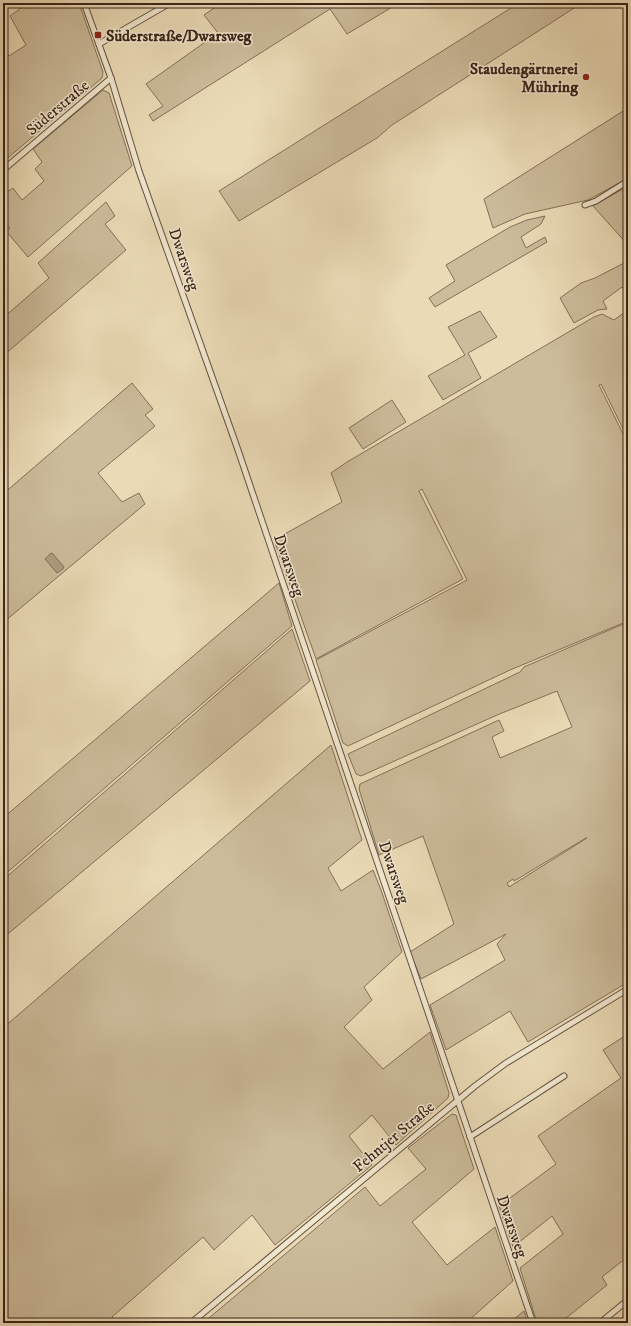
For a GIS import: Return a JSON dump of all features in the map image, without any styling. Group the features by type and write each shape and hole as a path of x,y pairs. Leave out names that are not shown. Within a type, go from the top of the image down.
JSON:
{"street":[{"name":"Dwarsweg","path":"84,3 99,44 139,171 241,457 533,1323"},
{"path":"99,44 170,3"},
{"name":"Süderstraße","path":"3,170 110,78"},
{"path":"585,205 596,201 628,181"},
{"name":"Fehntjer Straße","path":"191,1323 457,1100 506,1064 628,989"},
{"path":"470,1137 564,1076"},
{"path":"600,1323 628,1300"}],"shaded area":[{"path":"28,3 79,3 103,72 102,78 3,162 3,48 9,56 26,45 10,16"},
{"path":"220,3 399,3 347,34 330,9 153,121 149,115 163,106 146,84 218,33 204,15"},
{"path":"519,3 582,3 392,125 377,138 239,221 219,191"},
{"path":"103,90 109,93 132,166 28,257 6,231 10,228 3,221 3,193 4,194 13,188 22,200 44,181 35,169 42,162 33,149"},
{"path":"628,108 628,178 588,200 525,214 493,228 484,199"},
{"path":"628,186 628,245 593,206"},
{"path":"106,202 115,216 105,224 126,250 3,356 3,318 49,278 38,263"},
{"path":"545,216 541,224 521,237 526,248 545,237 547,242 435,307 429,298 455,281 446,265 510,227 527,220"},
{"path":"628,261 628,295 622,287 603,301 607,309 598,310 574,323 560,298 581,283 595,278"},
{"path":"628,310 628,439 601,384 599,385 628,444 628,621 510,670 348,746 343,743 316,660 467,580 422,489 419,491 463,579 316,659 274,540 342,502 331,473 347,462 594,317 602,314 614,320"},
{"path":"480,311 497,337 468,353 481,378 443,400 428,376 465,355 448,327"},
{"path":"132,383 153,409 145,415 155,426 98,473 122,502 139,493 145,504 5,621 3,618 3,494"},
{"path":"392,400 406,422 363,449 349,428"},
{"path":"51,553 64,567 57,573 45,559"},
{"path":"279,583 292,626 3,876 3,818"},
{"path":"628,622 628,982 528,1042 510,1011 446,1050 430,1005 505,960 497,944 506,934 421,979 410,952 454,924 423,836 379,855 359,789 360,784 499,720 504,731 492,737 500,758 572,727 557,691 497,715 361,776 356,774 348,754 520,672 524,667","holes":["587,838 509,887 507,883 513,879 514,881"]},
{"path":"292,629 310,681 3,938 3,880"},
{"path":"331,745 362,840 328,868 341,891 373,870 402,952 364,987 372,1000 344,1027 383,1069 430,1032 449,1093 448,1098 396,1145 372,1115 349,1136 372,1165 275,1245 252,1215 214,1250 203,1237 112,1317 117,1323 3,1323 3,1028"},
{"path":"628,1034 628,1260 626,1258 602,1277 607,1285 560,1323 537,1323 520,1268 563,1234 552,1216 513,1247 499,1206 556,1164 538,1136 621,1078 603,1050"},
{"path":"452,1114 456,1115 474,1169 412,1222 447,1265 495,1227 513,1281 468,1321 469,1323 203,1323 365,1187 380,1206 426,1169 408,1148"},
{"path":"524,1311 528,1323 509,1323"}],"place":[{"name":"Süderstraße/Dwarsweg","path":"98,35"},
{"name":"Staudengärtnerei Mühring","path":"586,77"}]}
